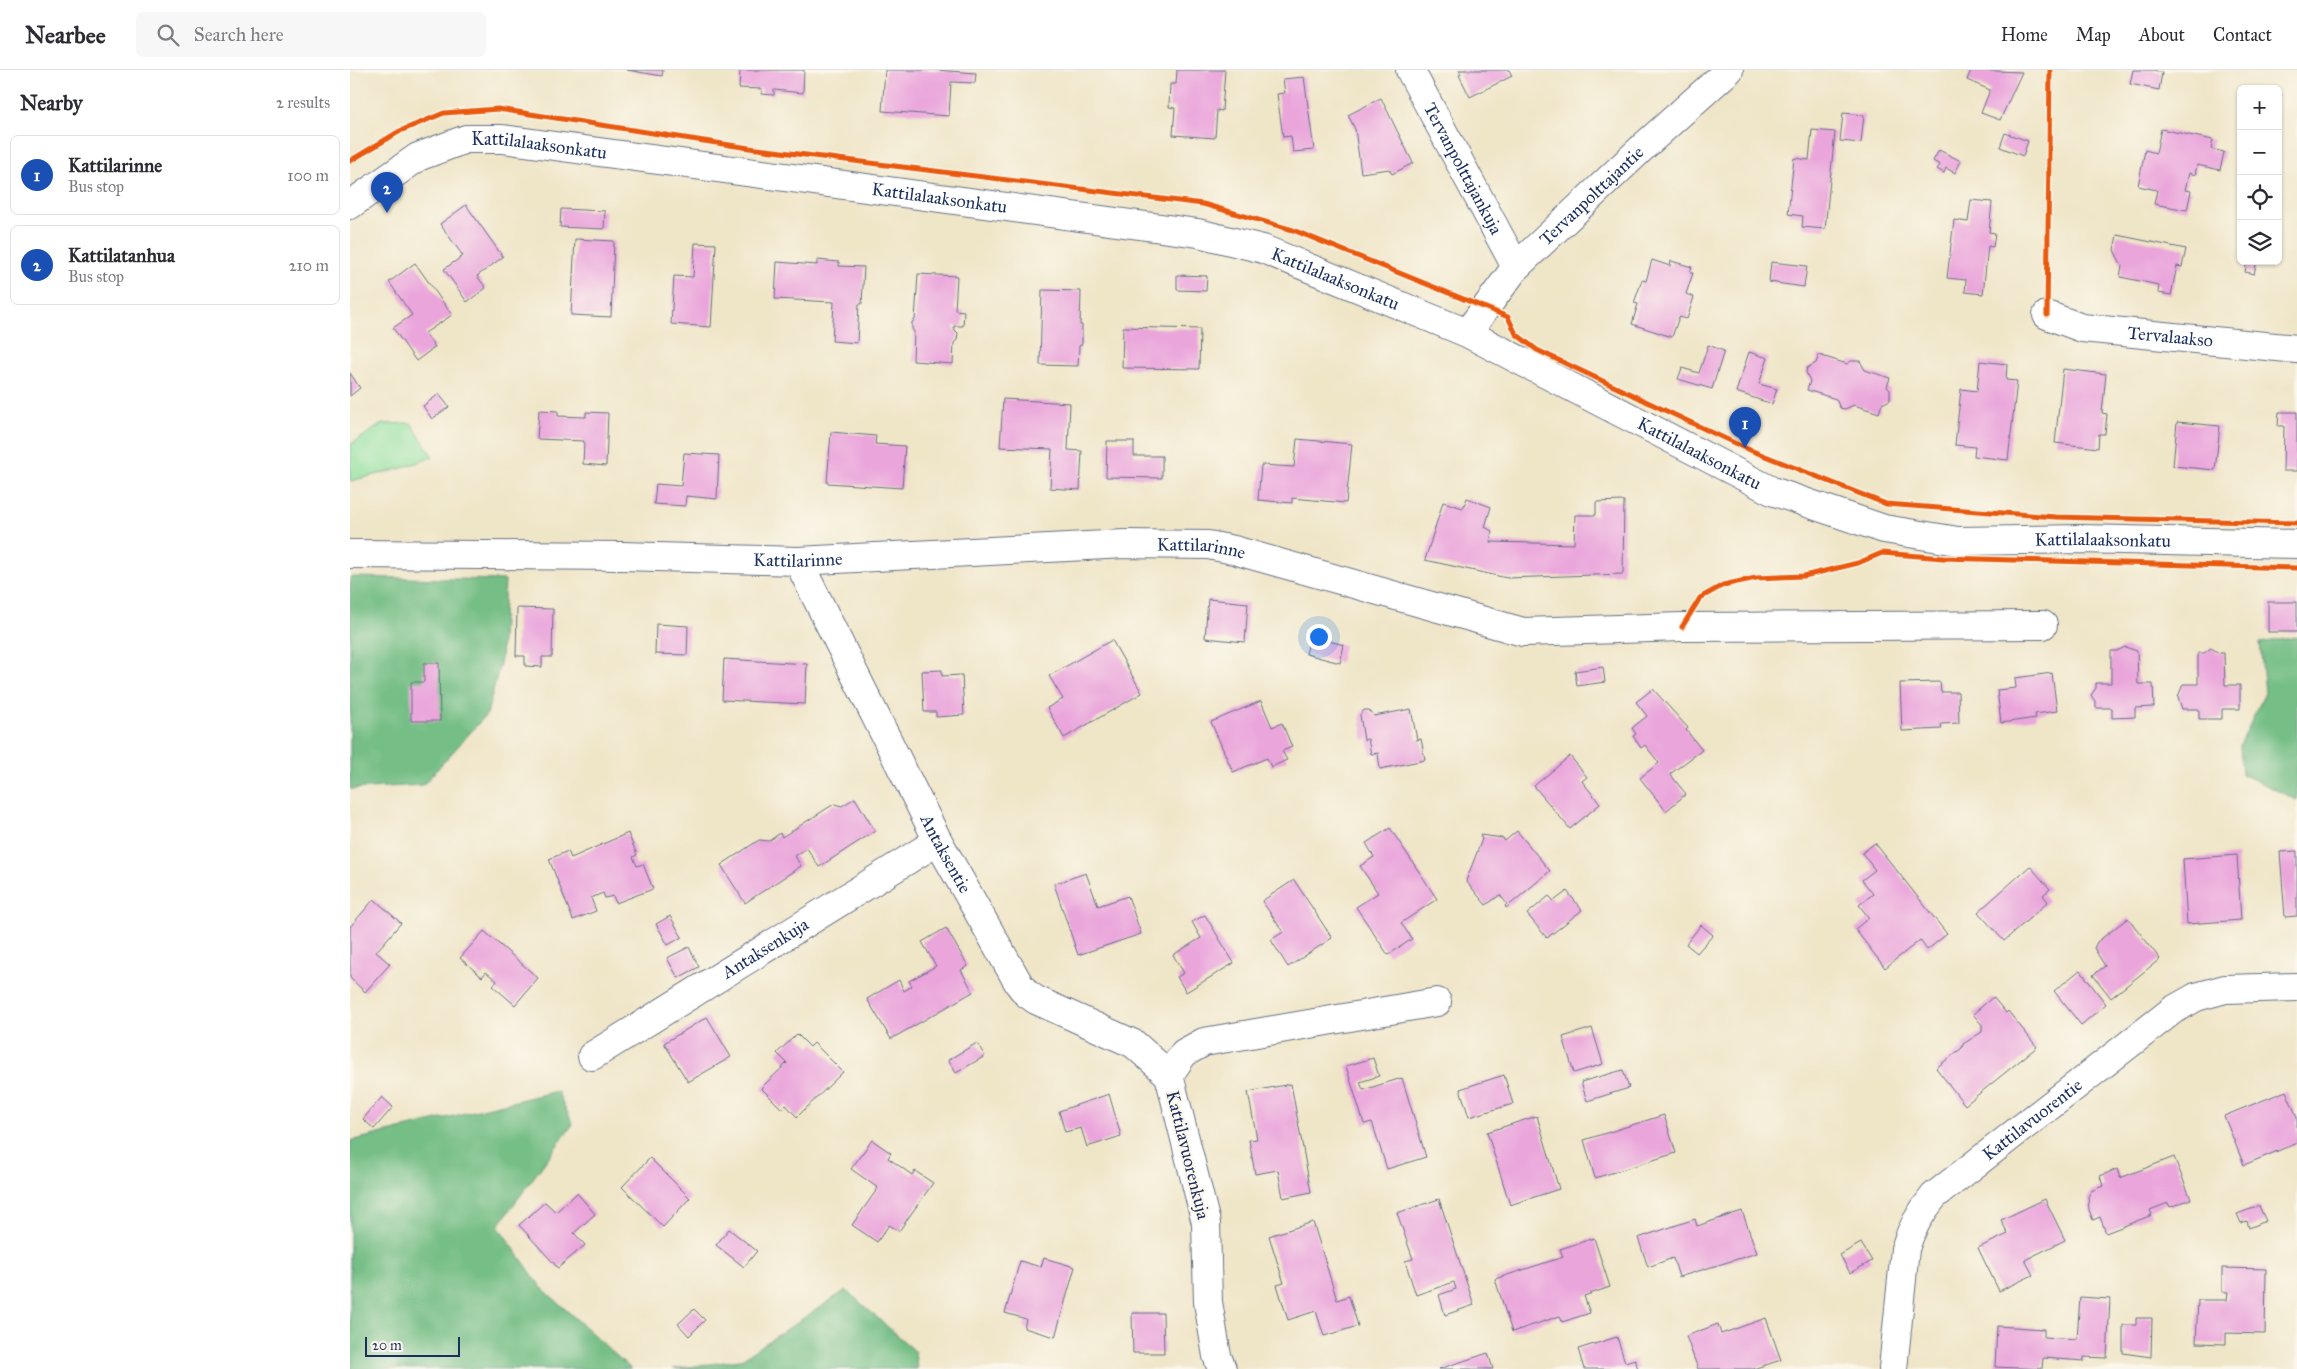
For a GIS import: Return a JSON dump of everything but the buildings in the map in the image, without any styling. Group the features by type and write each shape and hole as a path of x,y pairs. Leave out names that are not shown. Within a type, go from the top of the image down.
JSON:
{"street":[{"name":"Tervanpolttajankuja","path":"1410,70 1516,267"},
{"name":"Tervanpolttajantie","path":"1468,333 1516,267 1643,147 1729,70"},
{"name":"Kattilalaaksonkatu","path":"350,205 418,157 466,139 503,139 1198,233 1263,249 1468,333 1772,491 1884,529 1958,541 2080,539 2297,544"},
{"name":"Tervalaakso","path":"2047,316 2082,328 2297,349"},
{"name":"Kattilarinne","path":"350,554 622,556 798,560 1125,544 1208,545 1234,550 1523,632 1682,628 2043,625"},
{"name":"Antaksentie","path":"798,560 938,841 1019,984 1026,993 1036,1000 1134,1044 1169,1075"},
{"name":"Antaksenkuja","path":"592,1056 938,841"},
{"name":"Kattilavuorentie","path":"1893,1369 1905,1249 1909,1233 1918,1215 1934,1196 2173,1010 2196,997 2224,988 2297,987"},
{"name":"Kattilavuorenkuja","path":"1222,1369 1217,1356 1208,1302 1206,1224 1175,1106 1169,1075 1184,1053 1204,1042 1436,1002"}],"green space":[{"path":"411,423 433,457 396,470 350,481 350,445 382,424"},
{"path":"350,577 505,580 501,659 487,714 423,785 350,789"},
{"path":"2297,637 2297,800 2242,774 2240,745 2265,693 2260,643"},
{"path":"557,1091 573,1124 498,1226 541,1287 631,1369 350,1369 350,1141"},
{"path":"846,1290 915,1351 917,1369 673,1369 740,1360"}],"cycle path":[{"path":"2047,315 2050,70"},
{"path":"350,161 400,131 444,113 498,109 749,148 1203,204 1293,230 1508,317 1516,334 1537,350 1745,448 1886,504 2056,517 2297,523"},
{"path":"1682,627 1700,598 1723,585 1756,578 1804,576 1858,563 1882,553 1943,558 2297,568"}],"place":[{"name":"Kattilatanhua","path":"387,213"},
{"name":"Kattilarinne","path":"1745,448"}]}
